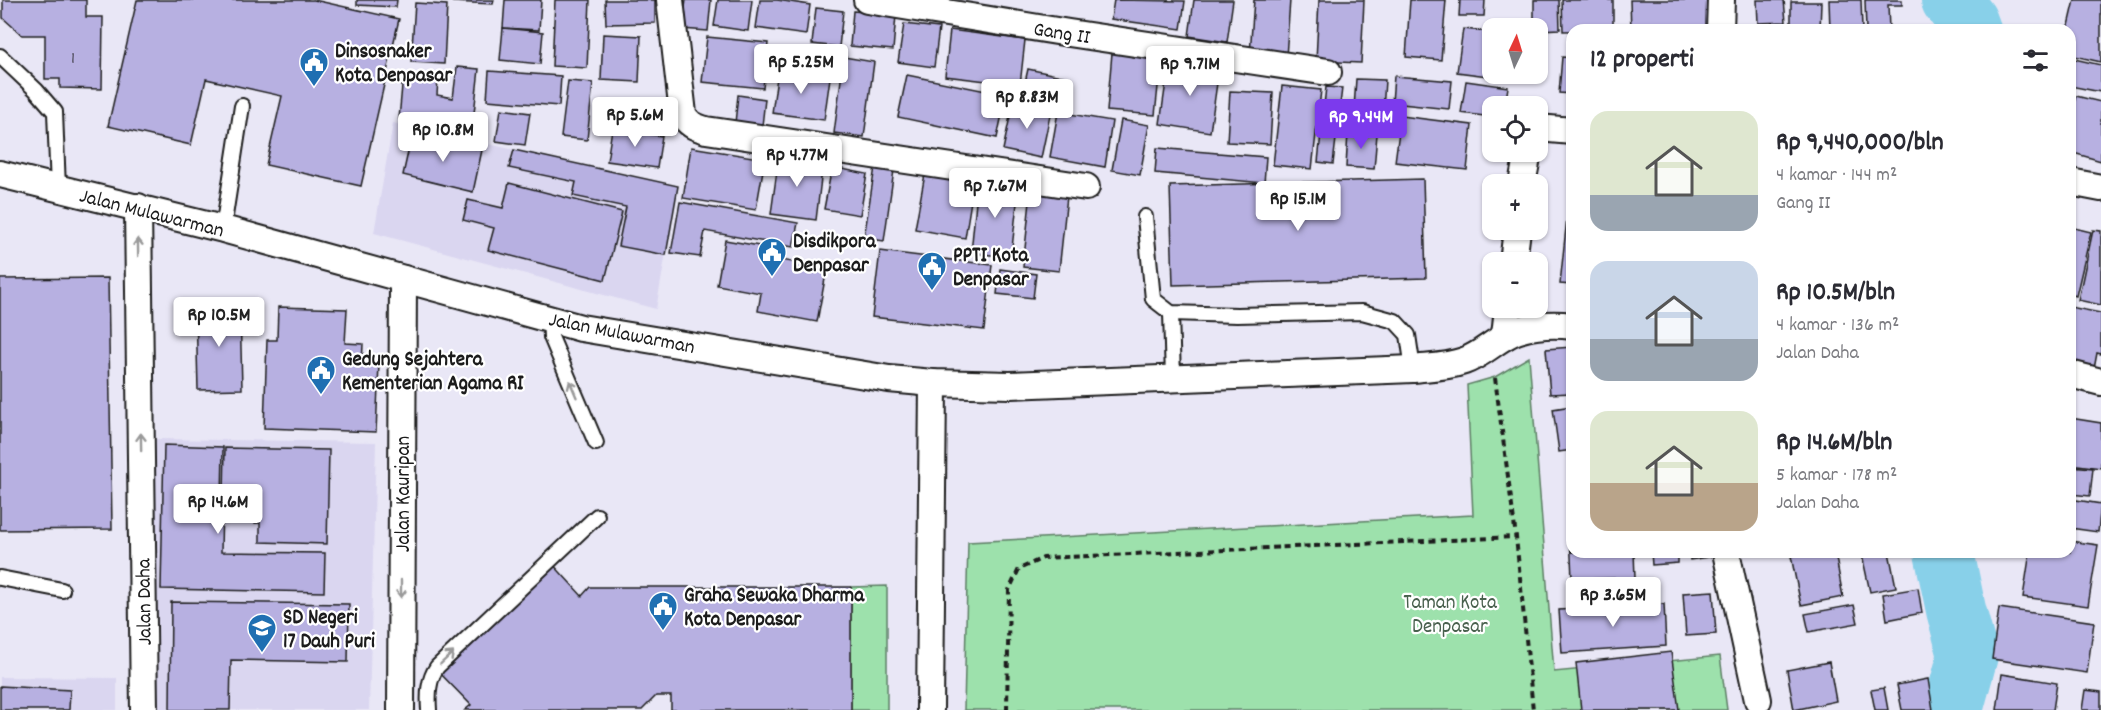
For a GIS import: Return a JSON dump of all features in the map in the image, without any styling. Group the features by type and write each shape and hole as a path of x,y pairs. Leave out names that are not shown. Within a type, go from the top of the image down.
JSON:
{"street":[{"path":"670,0 682,114 695,126 706,130 1086,187"},
{"name":"Gang II","path":"867,0 1328,72"},
{"path":"1720,24 1721,0"},
{"path":"1548,129 1566,130"},
{"name":"Jalan Mulawarman","path":"0,174 223,229 581,328 843,372 933,383 1010,385 1413,369 1446,366 1466,360 1496,342 1531,327 1566,326"},
{"path":"2076,183 2101,188"},
{"name":"Jalan Daha","path":"138,207 144,710"},
{"name":"Jalan Kauripan","path":"401,710 403,279"},
{"path":"1496,342 1504,318"},
{"path":"2076,376 2101,382"},
{"path":"930,710 933,383"},
{"path":"1727,558 1758,700"}],"lane":[{"path":"0,56 36,90 55,112 58,189"},
{"path":"223,229 242,106"},
{"path":"1145,217 1153,299 1171,313 1236,315 1362,312 1395,321 1408,335 1413,369"},
{"path":"1171,313 1173,378"},
{"path":"550,319 551,337 596,443"},
{"path":"429,710 429,686 432,674 437,667 597,516"},
{"path":"0,578 62,590"}],"path":[{"path":"1496,342 1495,377 1516,537 1533,710"},
{"path":"1007,710 1009,590 1019,569 1043,558 1516,537"}],"shaded area":[{"path":"393,123 678,186 656,309 374,233"},
{"path":"154,439 376,442 369,710 154,710"},
{"path":"0,677 117,678 117,710 0,710"}],"green space":[{"name":"Taman Kota Denpasar","path":"1529,357 1554,672 1720,656 1727,710 964,710 968,542 1473,515 1467,385 1495,377"},
{"path":"887,586 887,710 851,710 851,587"}],"building":[{"path":"3,0 86,0 86,17 103,17 102,89 60,88 60,79 45,79 45,35 22,35 3,18"},
{"name":"Dinsosnaker Kota Denpasar","path":"137,0 314,0 399,19 361,186 266,165 282,96 206,79 191,145 108,126"},
{"path":"357,0 397,0 396,7 357,5"},
{"path":"454,0 494,0 493,4 453,2"},
{"path":"505,0 541,0 539,30 503,28"},
{"path":"555,0 590,0 587,68 552,66"},
{"path":"605,0 655,0 655,23 606,24"},
{"path":"686,0 711,0 708,31 682,29"},
{"path":"718,0 752,0 748,31 714,26"},
{"path":"760,0 810,5 806,35 756,28"},
{"path":"1114,0 1185,1 1181,29 1111,19"},
{"path":"1194,0 1233,0 1227,42 1189,36"},
{"path":"1254,0 1290,0 1286,57 1250,54"},
{"path":"1319,0 1364,0 1361,63 1316,61"},
{"path":"1410,0 1446,0 1441,60 1406,57"},
{"path":"1460,0 1485,0 1484,16 1459,16"},
{"path":"1534,0 1559,0 1560,29 1548,30 1548,18 1534,18"},
{"path":"1562,0 1613,0 1613,24 1566,24 1566,31 1563,31"},
{"path":"1630,0 1715,0 1717,24 1631,24"},
{"path":"1757,0 1784,0 1786,22 1758,23"},
{"path":"1829,0 1861,0 1862,24 1830,24"},
{"path":"1865,0 1902,0 1902,5 1888,5 1889,24 1866,24"},
{"path":"2075,0 2101,0 2101,62 2076,56 2076,24 2069,24"},
{"path":"1791,2 1821,2 1820,24 1791,24"},
{"path":"415,3 447,5 444,64 411,62"},
{"path":"816,8 843,11 839,47 812,44"},
{"path":"853,11 896,15 893,50 850,46"},
{"path":"904,24 939,28 934,67 898,62"},
{"path":"503,28 543,32 540,64 500,60"},
{"path":"1463,29 1482,31 1482,75 1457,72"},
{"path":"950,30 1025,40 1020,85 945,76"},
{"path":"603,34 641,36 639,82 601,80"},
{"path":"707,37 768,43 763,88 702,82"},
{"path":"1112,53 1161,58 1155,115 1107,111"},
{"path":"844,57 874,62 864,137 834,133"},
{"path":"1562,57 1566,57 1566,94 1559,93"},
{"path":"2076,59 2101,65 2101,92 2076,87"},
{"path":"1169,61 1219,69 1210,132 1160,124"},
{"path":"457,67 479,69 472,131 399,119 403,75 438,78 437,95 453,98"},
{"path":"1028,69 1066,77 1060,104 1022,96"},
{"path":"778,70 830,78 824,120 772,113"},
{"path":"489,71 561,76 559,106 487,100"},
{"path":"907,75 1006,95 997,138 898,117"},
{"path":"1394,76 1452,81 1449,109 1392,103"},
{"path":"1356,79 1385,80 1382,126 1353,124"},
{"path":"568,81 593,83 587,140 561,137"},
{"path":"1466,81 1508,87 1507,96 1482,96 1482,116 1461,113"},
{"path":"1282,86 1321,90 1312,169 1273,165"},
{"path":"1326,87 1342,88 1333,164 1318,162"},
{"path":"1230,91 1273,93 1270,144 1227,142"},
{"path":"738,95 765,99 762,126 735,123"},
{"path":"2076,96 2101,102 2101,161 2076,154"},
{"path":"1013,102 1051,110 1041,158 1003,150"},
{"path":"501,109 530,113 525,145 496,141"},
{"path":"1058,112 1112,121 1105,167 1050,157"},
{"path":"1401,116 1472,125 1467,170 1395,162"},
{"path":"1121,120 1149,125 1140,175 1112,170"},
{"path":"612,129 662,136 657,168 607,161"},
{"path":"1348,132 1377,134 1374,169 1346,167"},
{"path":"412,134 482,150 473,192 403,175"},
{"path":"691,147 765,159 756,210 683,198"},
{"path":"1157,148 1266,157 1264,183 1155,173"},
{"path":"514,150 678,186 666,255 618,246 626,207 573,196 576,182 509,168"},
{"path":"779,156 823,162 816,220 771,214"},
{"path":"832,167 867,174 860,215 824,209"},
{"path":"875,167 894,170 884,241 864,238"},
{"path":"925,174 974,182 965,238 915,229"},
{"path":"1423,179 1426,278 1173,285 1170,186"},
{"path":"978,181 1019,185 1011,257 971,253"},
{"path":"509,183 622,212 605,280 488,250 494,228 463,220 468,200 503,208"},
{"path":"1031,192 1067,196 1059,271 1023,267"},
{"path":"680,202 798,223 793,247 705,231 700,257 671,253"},
{"path":"1566,228 1566,284 1560,284"},
{"path":"2076,228 2091,232 2076,296"},
{"path":"2093,230 2101,231 2101,305 2078,300"},
{"name":"Disdikpora Denpasar","path":"725,240 777,249 775,259 827,268 817,322 758,311 761,293 717,285"},
{"name":"PPTI Kota Denpasar","path":"880,251 992,265 984,330 872,317"},
{"path":"1000,269 1036,274 1033,298 997,294"},
{"path":"108,278 112,529 0,530 0,279"},
{"path":"240,307 242,389 198,390 196,308"},
{"name":"Gedung Sejahtera Kementerian Agama RI","path":"278,307 347,309 345,343 363,344 362,364 379,364 376,432 264,428 267,340 277,340"},
{"path":"2076,308 2101,313 2101,354 2097,353 2094,369 2076,365"},
{"path":"1566,347 1566,393 1550,394 1546,349"},
{"path":"1566,407 1566,451 1559,452 1553,409"},
{"path":"2076,419 2101,423 2101,468 2076,465"},
{"path":"164,445 223,447 221,552 325,553 324,592 161,589"},
{"path":"225,448 329,450 327,544 260,542 260,523 255,523 256,495 224,494"},
{"path":"2076,467 2093,468 2090,496 2076,495"},
{"path":"2076,500 2101,504 2098,532 2076,529"},
{"path":"2076,542 2098,545 2088,606 2023,597 2029,558 2076,558"},
{"path":"1571,558 1634,558 1635,578 1572,579"},
{"path":"1651,558 1678,558 1678,563 1652,565"},
{"path":"1791,558 1836,558 1843,597 1801,605"},
{"path":"1863,558 1890,558 1896,587 1870,592"},
{"name":"Graha Sewaka Dharma Kota Denpasar","path":"550,561 582,596 590,587 851,587 851,710 671,710 671,696 656,696 642,710 465,710 471,705 436,669"},
{"path":"1918,588 1922,613 1887,620 1883,594"},
{"path":"1713,591 1716,634 1686,636 1683,593"},
{"path":"171,602 349,604 348,662 231,660 230,710 170,710"},
{"path":"1664,604 1666,646 1562,653 1559,610"},
{"path":"1854,605 1858,623 1809,632 1805,614"},
{"path":"1999,608 2094,622 2087,673 1992,659"},
{"path":"1671,652 1679,710 1581,710 1576,663"},
{"path":"1829,662 1836,701 1794,710 1787,670"},
{"path":"2002,674 2057,683 2053,710 1997,710"},
{"path":"1928,679 1933,710 1902,710 1897,685"},
{"path":"0,686 70,690 69,710 0,710"},
{"path":"1884,688 1888,710 1875,710 1871,690"},
{"path":"2085,690 2101,692 2101,710 2082,710"}],"waterway":[{"path":"1951,0 1969,24"},
{"path":"1945,558 1968,655 1953,710"}],"place":[{"name":"Dinsosnaker Kota Denpasar","path":"314,88"},
{"name":"Disdikpora Denpasar","path":"772,278"},
{"name":"PPTI Kota Denpasar","path":"932,292"},
{"name":"Gedung Sejahtera Kementerian Agama RI","path":"321,396"},
{"name":"Graha Sewaka Dharma Kota Denpasar","path":"663,632"},
{"name":"SD Negeri 17 Dauh Puri","path":"262,654"}]}
